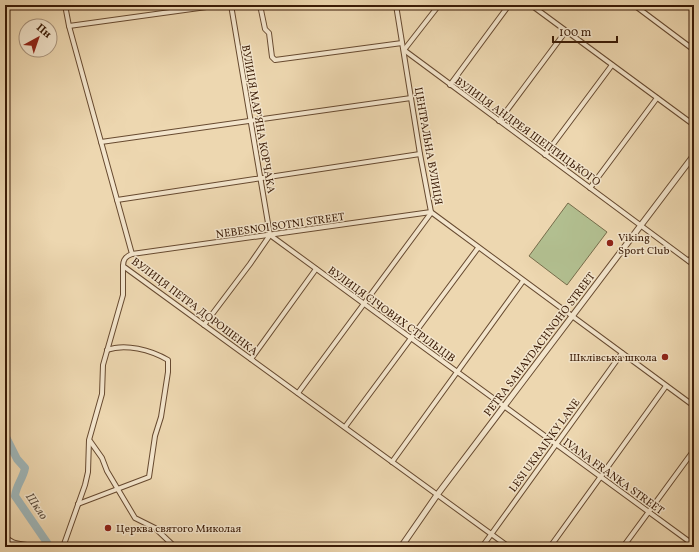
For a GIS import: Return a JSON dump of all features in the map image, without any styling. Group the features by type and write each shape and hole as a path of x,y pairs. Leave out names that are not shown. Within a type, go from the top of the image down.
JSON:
{"street":[{"name":"ВУЛИЦЯ ПЕТРА ДОРОШЕНКА","path":"65,5 69,26 132,254 124,258 123,266 509,547"},
{"path":"69,26 221,5"},
{"name":"ВУЛИЦЯ МАР'ЯНА КОРЧАКА","path":"231,5 270,235"},
{"path":"260,5 265,29 269,34 272,56 276,60 402,43"},
{"name":"ЦЕНТРАЛЬНА ВУЛИЦЯ","path":"396,5 431,212 694,406"},
{"path":"404,50 439,5"},
{"path":"450,85 509,5"},
{"path":"531,5 694,125"},
{"path":"634,5 694,50"},
{"path":"499,121 566,30"},
{"name":"ВУЛИЦЯ АНДРЕЯ ШЕПТИЦЬКОГО","path":"404,50 694,265"},
{"path":"545,155 612,65"},
{"path":"101,142 411,98"},
{"path":"590,188 657,98"},
{"path":"117,200 420,154"},
{"name":"PETRA SAHAYDACHNOHO STREET","path":"401,547 437,495 694,155"},
{"path":"298,393 431,212"},
{"name":"NEBESNOI SOTNI STREET","path":"132,254 431,212"},
{"path":"204,325 270,235"},
{"name":"ВУЛИЦЯ СІЧОВИХ СТРІЛЬЦІВ","path":"270,235 504,406"},
{"path":"345,427 478,248"},
{"path":"689,261 694,254"},
{"path":"63,547 86,478 90,440 102,394 103,365 123,295 123,266"},
{"path":"251,359 316,269"},
{"path":"392,462 523,281"},
{"path":"78,504 149,477 155,436 161,417 168,372 168,360 140,349 115,347 107,350"},
{"name":"LESI UKRAINKY LANE","path":"482,547 622,353"},
{"path":"550,547 666,386"},
{"name":"IVANA FRANKA STREET","path":"504,406 694,545"},
{"path":"90,440 102,458 107,471 135,518 155,528 175,547"},
{"path":"622,547 694,450"},
{"path":"5,536 13,543 34,547"}],"green space":[{"path":"568,203 607,232 567,285 529,256"}],"waterway":[{"name":"Шкло","path":"5,435 17,459 25,468 15,496 50,547"}],"place":[{"name":"Viking Sport Club","path":"610,243"},
{"name":"Шклівська школа","path":"665,357"},
{"name":"Церква святого Миколая","path":"108,528"}]}
